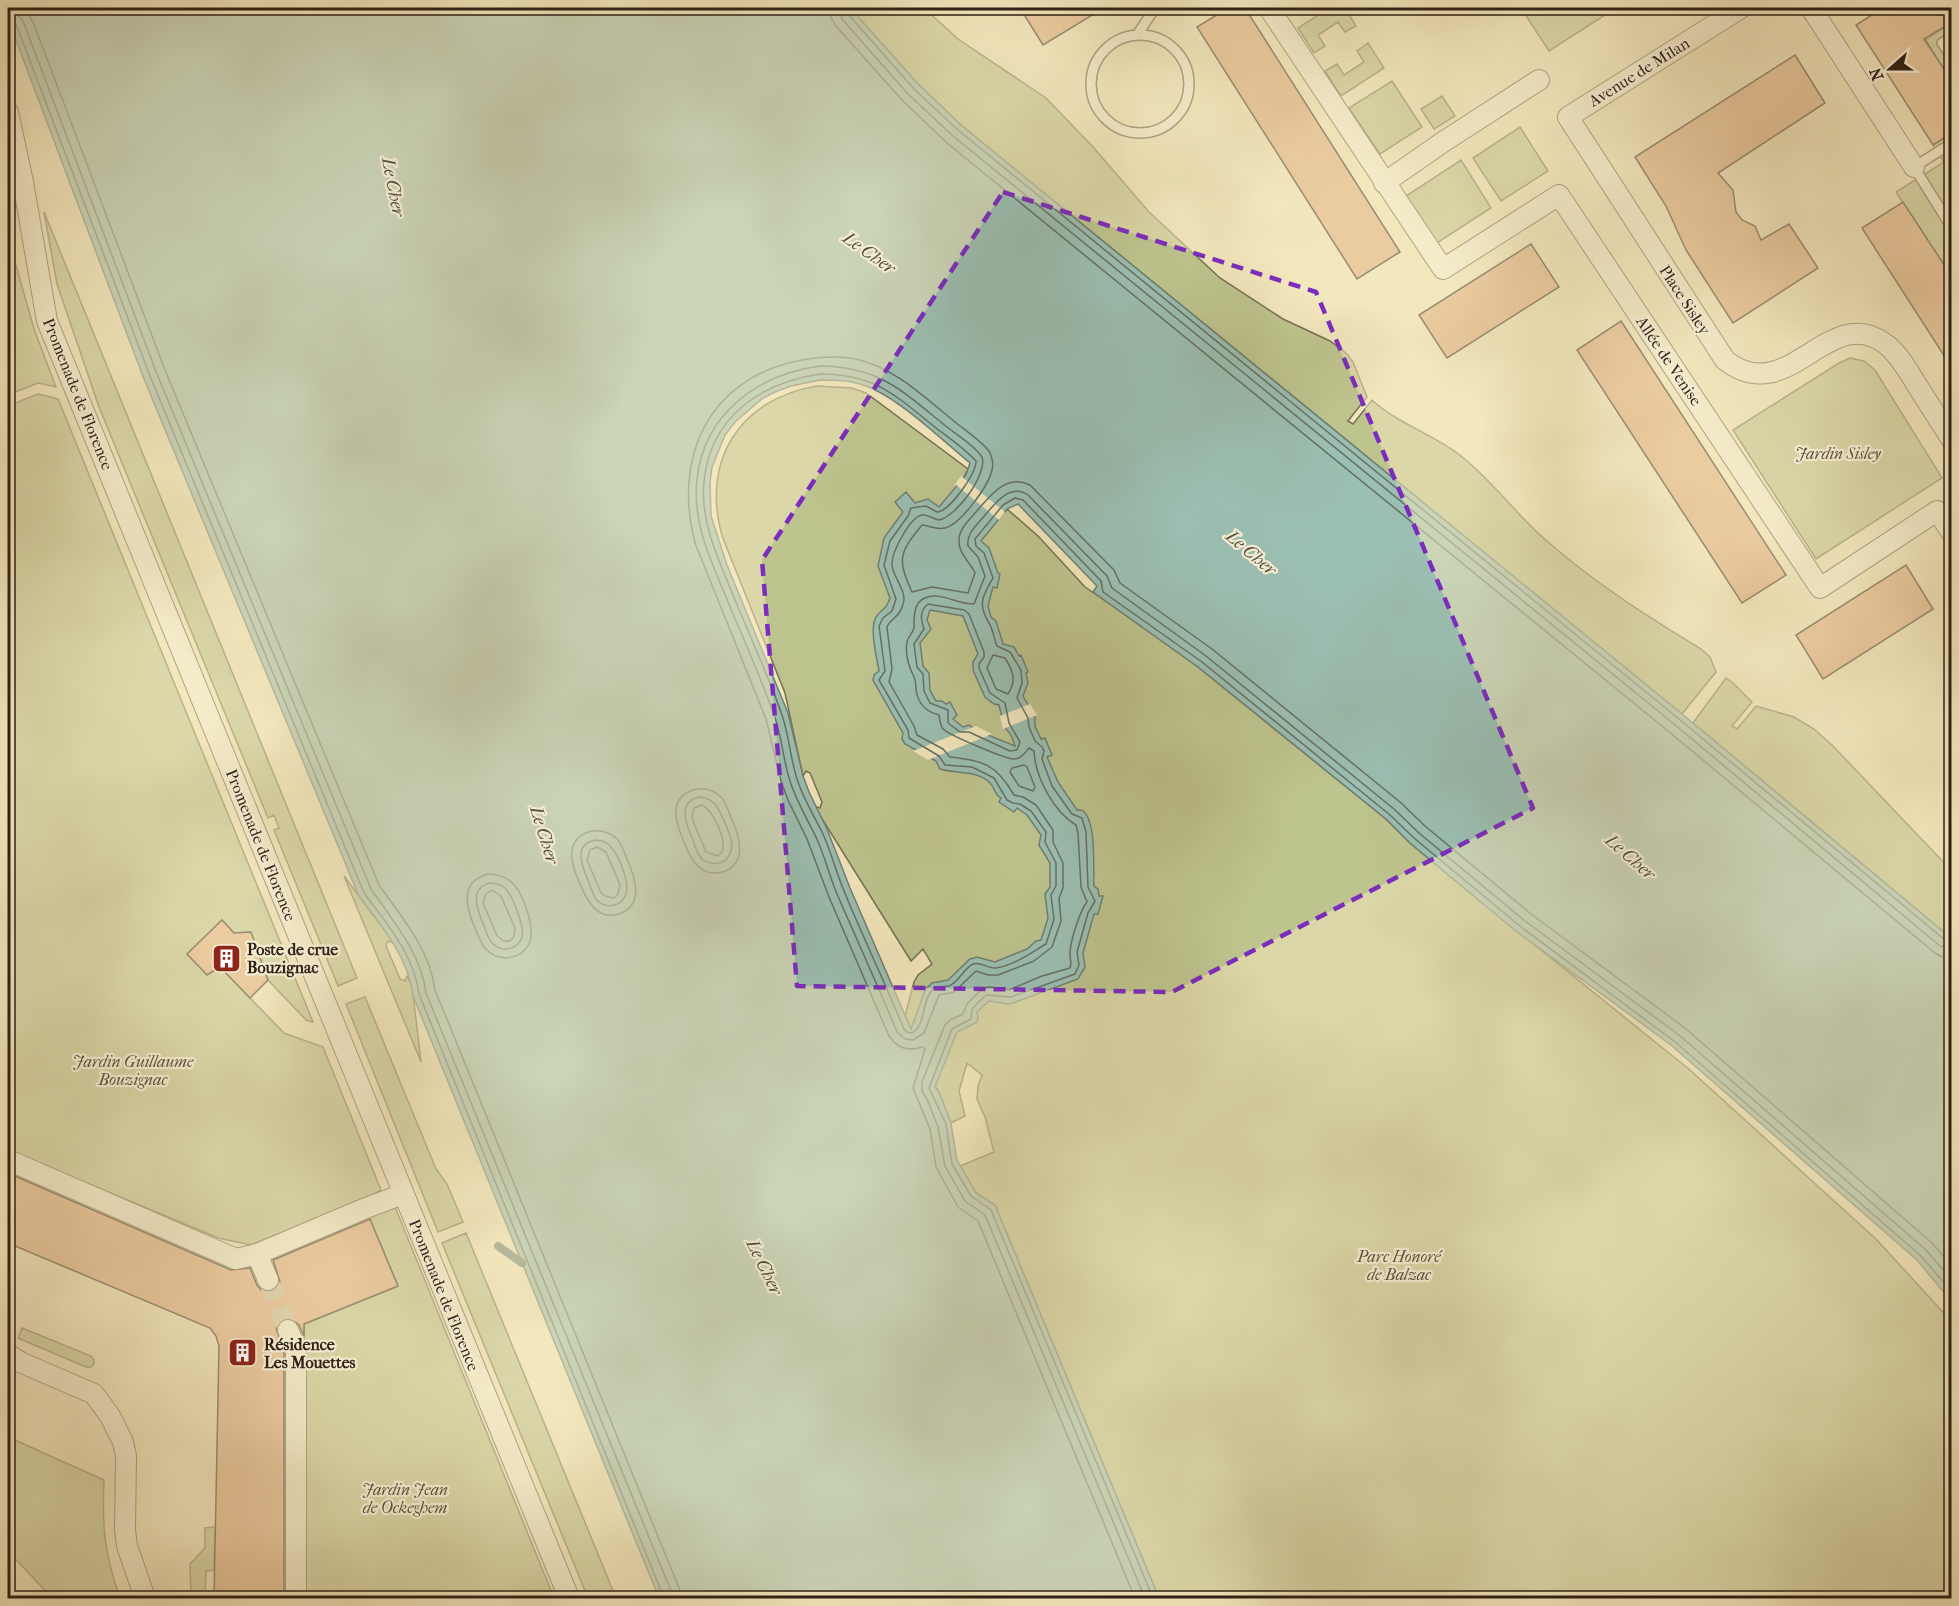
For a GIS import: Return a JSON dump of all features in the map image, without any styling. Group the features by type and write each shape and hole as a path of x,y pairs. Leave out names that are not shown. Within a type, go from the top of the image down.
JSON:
{"street":[{"name":"Allée de Venise","path":"1269,8 1443,269 1559,195 1820,588 1937,511 1952,534"},
{"name":"Avenue de Milan","path":"1568,117 1741,8"},
{"path":"1810,8 1914,167"},
{"path":"1384,183 1539,80"},
{"name":"Promenade de Florence","path":"8,112 23,182 47,321 569,1599"},
{"name":"Place Sisley","path":"1568,117 1719,352 1733,366 1749,373 1774,372 1834,339 1858,334 1879,339 1895,353 1952,440"},
{"path":"8,1160 236,1259 257,1254 403,1194"},
{"path":"257,1254 268,1281"},
{"path":"288,1330 296,1348 296,1599"},
{"path":"8,1354 20,1362 94,1394 110,1416 123,1442 126,1456 125,1530 127,1546 145,1599"}],"lane":[{"path":"1137,35 1158,39 1176,51 1184,63 1188,77 1188,91 1184,105 1176,117 1165,126 1137,133 1123,130 1103,116 1093,99 1091,89 1093,70 1103,52 1118,40 1137,35 1155,8"},
{"path":"1952,37 1942,43 1952,57"},
{"path":"1952,142 1914,167 1952,228"}],"highlighted area":[{"path":"1003,192 1316,292 1533,808 1172,992 797,986 762,560"}],"green space":[{"path":"850,8 924,8 958,39 1046,98 1094,148 1149,212 1220,278 1283,319 1330,341 1347,354 1353,362 1367,397 1348,421 1353,424 1372,400 1393,416 1450,448 1484,476 1548,542 1622,599 1701,649 1710,657 1716,672 1682,714 962,126 918,84"},
{"path":"1329,8 1345,8 1356,26 1345,32 1338,22 1318,35 1325,46 1314,53 1298,28"},
{"path":"1521,8 1616,8 1549,51"},
{"path":"1951,23 1951,81 1926,40"},
{"path":"1368,43 1384,68 1341,96 1325,71 1337,64 1344,75 1364,62 1357,51"},
{"path":"1392,81 1422,127 1380,154 1349,108"},
{"path":"1442,96 1455,116 1434,129 1421,109"},
{"path":"1520,127 1548,171 1501,201 1473,158"},
{"path":"1951,134 1951,278 1896,192 1944,162 1933,145"},
{"path":"1461,160 1491,208 1437,243 1406,196"},
{"path":"44,212 357,978 338,986 274,830 279,828 274,815 268,818 99,407 57,284"},
{"path":"8,237 34,329 56,387 38,383 8,395"},
{"name":"Jardin Sisley","path":"1850,358 1864,361 1875,370 1942,478 1816,559 1733,430"},
{"name":"Parc Honoré de Balzac","path":"817,386 852,388 866,393 968,469 964,477 1005,512 1007,509 1038,536 1085,587 1198,667 1386,819 1410,843 1453,879 1690,1070 1877,1240 1951,1321 1951,1598 1159,1598 995,1205 976,1193 960,1166 994,1152 985,1117 977,1099 982,1075 967,1063 959,1091 965,1116 951,1123 905,1016 914,982 918,975 932,964 923,949 911,961 814,806 820,808 822,802 810,773 806,771 803,776 785,693 722,536 717,509 717,483 722,459 732,438 747,419 766,404 790,393"},
{"name":"Jardin Guillaume Bouzignac","path":"38,394 58,399 313,1022 306,1020 268,980 250,933 246,932 239,938 222,920 189,952 207,974 219,966 284,1033 323,1047 381,1190 364,1200 251,1245 218,1238 8,1150 8,406"},
{"path":"1726,678 1752,702 1732,726 1737,729 1756,706 1794,717 1814,729 1951,870 1951,938 1693,723"},
{"path":"344,876 394,943 388,941 386,946 400,979 405,981 407,976 412,986 421,1062"},
{"path":"365,997 436,1169 447,1184 463,1222 438,1232 346,1004"},
{"name":"Jardin Jean de Ockeghem","path":"393,1202 554,1598 310,1598 304,1592 304,1324 398,1286 377,1236 348,1248 339,1229"},
{"path":"466,1233 616,1598 588,1598 442,1243"},
{"path":"22,1328 91,1356 94,1364 86,1367 18,1338"},
{"path":"8,1437 104,1480 105,1540 110,1567 120,1598 52,1598 8,1551"},
{"path":"215,1527 214,1570 206,1571 205,1598 191,1598 190,1564 205,1548 205,1528"}],"water":[{"name":"Le Cher","path":"8,8 850,8 918,84 962,126 1682,714 1951,938 1951,1301 1917,1260 1671,1045 1517,932 1410,843 1386,819 1198,667 1093,592 1097,586 1018,504 1007,509 981,541 989,548 1000,574 997,588 993,587 988,606 991,617 996,621 1003,644 1014,647 1019,656 1021,655 1028,672 1026,673 1028,683 1023,696 1035,717 1035,726 1041,739 1045,738 1052,755 1047,757 1058,782 1077,810 1082,810 1087,815 1092,834 1094,886 1098,889 1099,896 1103,896 1098,914 1094,914 1083,953 1085,967 1078,979 1013,1003 989,1001 977,1012 977,1022 957,1032 935,1087 951,1123 957,1160 976,1193 995,1205 1159,1598 659,1598 413,996 406,968 393,943 359,896 144,379 8,19","holes":["820,380 855,383 879,392 920,420 970,463 966,475 939,507 928,499 915,503 906,492 895,502 903,512 884,538 878,566 890,598 874,622 873,636 879,671 874,675 873,680 903,733 902,739 905,744 936,761 940,769 973,774 985,779 1001,798 999,802 1014,812 1017,808 1027,815 1041,835 1039,845 1050,863 1050,887 1045,894 1048,918 1041,940 1036,941 1027,949 995,962 977,957 970,959 948,980 932,983 925,990 911,1029 827,829 809,792 788,713 727,565 711,516 712,467 725,435 735,422 763,398 775,392","930,610 963,616 978,654 973,662 973,670 985,697 999,705 1004,726 1015,746 969,725 963,727 953,719 957,715 950,702 946,704 936,701 930,690 929,673 923,666 920,643 931,629 927,620"]}],"pier":[{"path":"961,476 1005,512 999,520 955,484"},
{"path":"1030,704 1037,715 1003,729 1000,716"},
{"path":"976,726 992,734 928,760 913,751"}],"building":[{"path":"1020,8 1104,8 1043,45"},
{"path":"1228,8 1245,8 1400,252 1357,279 1197,27"},
{"path":"1883,8 1952,8 1952,22 1924,39 1952,81 1952,133 1933,145 1856,25"},
{"path":"1795,55 1825,103 1718,173 1733,190 1736,212 1742,220 1755,226 1761,240 1789,224 1818,268 1733,323 1686,250 1666,206 1635,157"},
{"path":"1903,202 1952,277 1952,368 1862,228"},
{"path":"1531,244 1559,287 1447,358 1419,315"},
{"path":"1621,321 1786,575 1742,603 1577,350"},
{"path":"1906,565 1933,609 1823,679 1796,635"},
{"name":"Poste de crue Bouzignac","path":"222,920 234,933 251,932 268,980 250,998 220,967 207,975 187,954"},
{"name":"Résidence Les Mouettes","path":"8,1173 231,1270 250,1268 257,1285 261,1290 267,1292 277,1288 280,1282 273,1260 370,1219 398,1286 304,1324 304,1336 299,1325 290,1318 283,1319 276,1328 284,1351 284,1599 214,1599 219,1346 216,1336 210,1328 8,1243"}],"waterway":[{"path":"498,1246 522,1263"}],"tunnel":[{"path":"268,1280 288,1330"}],"place":[{"name":"Poste de crue Bouzignac","path":"226,958"},
{"name":"Résidence Les Mouettes","path":"243,1353"}]}
